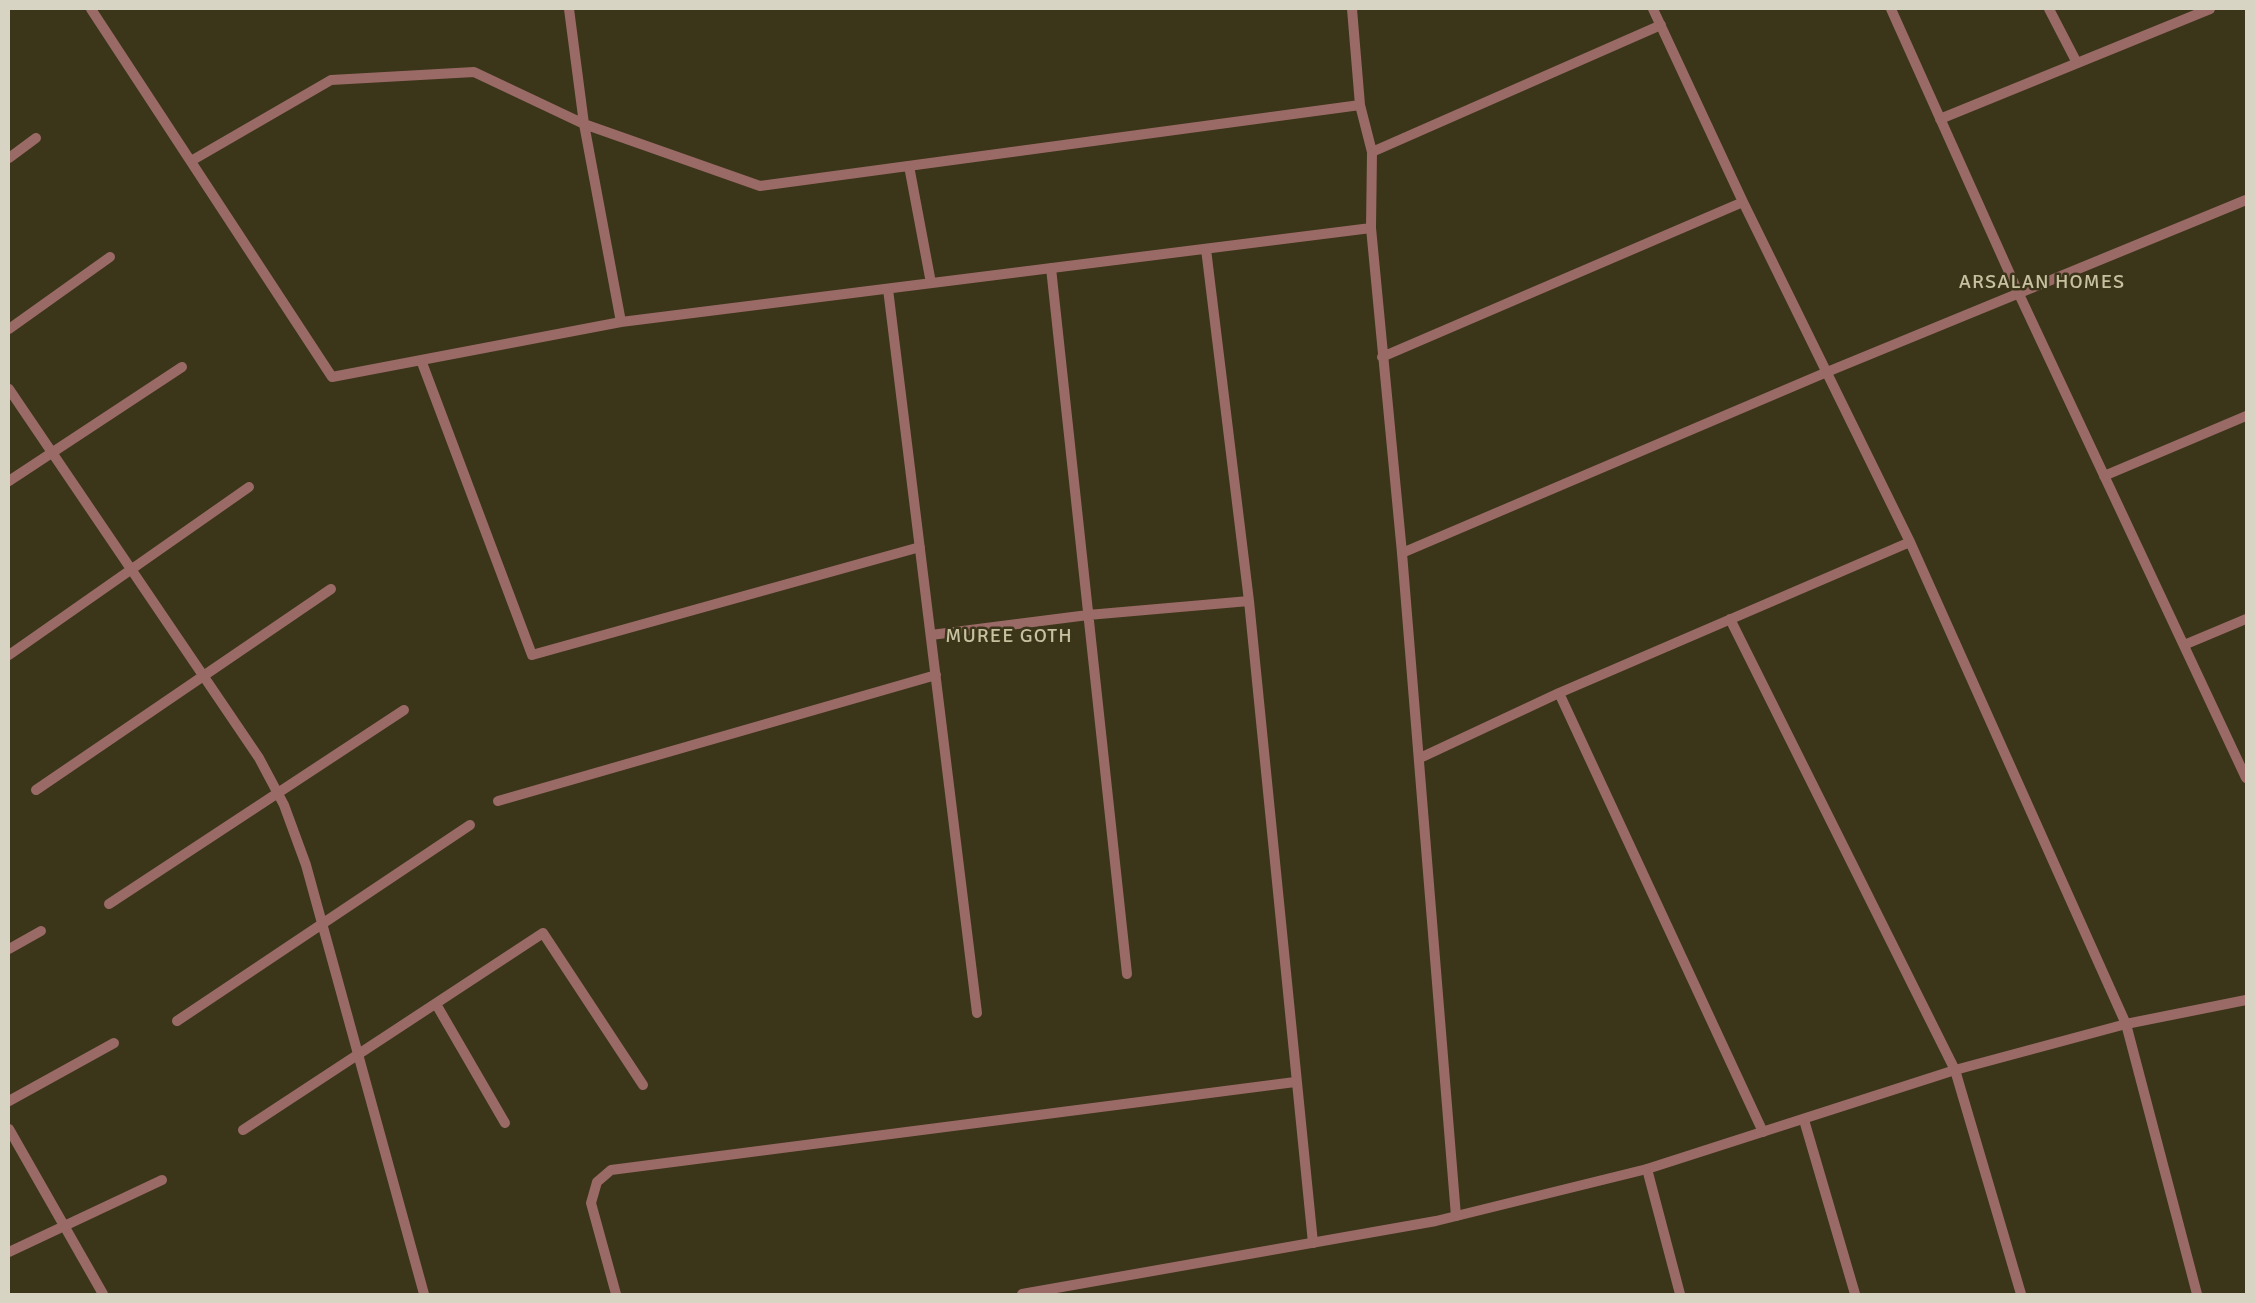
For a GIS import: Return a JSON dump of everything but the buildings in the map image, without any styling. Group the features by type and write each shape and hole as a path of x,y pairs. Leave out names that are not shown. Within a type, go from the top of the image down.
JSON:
{"street":[{"path":"91,9 332,377 621,322 1371,228"},
{"path":"569,9 584,124 621,322"},
{"path":"1352,9 1360,105 1372,152 1371,228 1420,758 1456,1216"},
{"path":"1653,9 1743,202 1910,542 2126,1024 2197,1294"},
{"path":"1891,9 2018,292 2246,778"},
{"path":"2050,9 2077,63"},
{"path":"1940,119 2210,9"},
{"path":"1372,152 1661,25"},
{"path":"191,161 331,80 474,72 584,124 760,186 1360,105"},
{"path":"9,158 36,138"},
{"path":"909,166 931,283"},
{"path":"1402,553 2018,292 2246,200"},
{"path":"1382,357 1743,202"},
{"path":"1206,249 1248,601 1313,1243"},
{"path":"9,329 110,257"},
{"path":"1051,268 1127,974"},
{"path":"888,289 978,1013"},
{"path":"421,360 532,655 920,547"},
{"path":"9,481 182,367"},
{"path":"9,389 259,758 278,794 306,865 424,1294"},
{"path":"2104,476 2246,416"},
{"path":"9,654 249,486"},
{"path":"1420,758 1559,693 1910,542"},
{"path":"36,790 331,589"},
{"path":"931,635 1088,615 1248,601"},
{"path":"1730,619 1955,1070 2021,1294"},
{"path":"2184,645 2246,619"},
{"path":"498,801 936,675"},
{"path":"1559,693 1764,1132"},
{"path":"109,904 404,710"},
{"path":"177,1021 470,824"},
{"path":"9,949 41,931"},
{"path":"243,1130 543,933 644,1085"},
{"path":"1022,1294 1456,1216 1647,1169 1955,1070 2126,1024 2246,1000"},
{"path":"436,1004 505,1123"},
{"path":"9,1101 114,1044"},
{"path":"616,1294 591,1203 597,1182 611,1170 1296,1082"},
{"path":"1804,1120 1855,1294"},
{"path":"9,1129 103,1294"},
{"path":"1647,1169 1680,1294"},
{"path":"9,1252 162,1180"}],"district":[{"name":"ARSALAN HOMES","path":"2042,283"},
{"name":"MUREE GOTH","path":"1009,637"}]}
